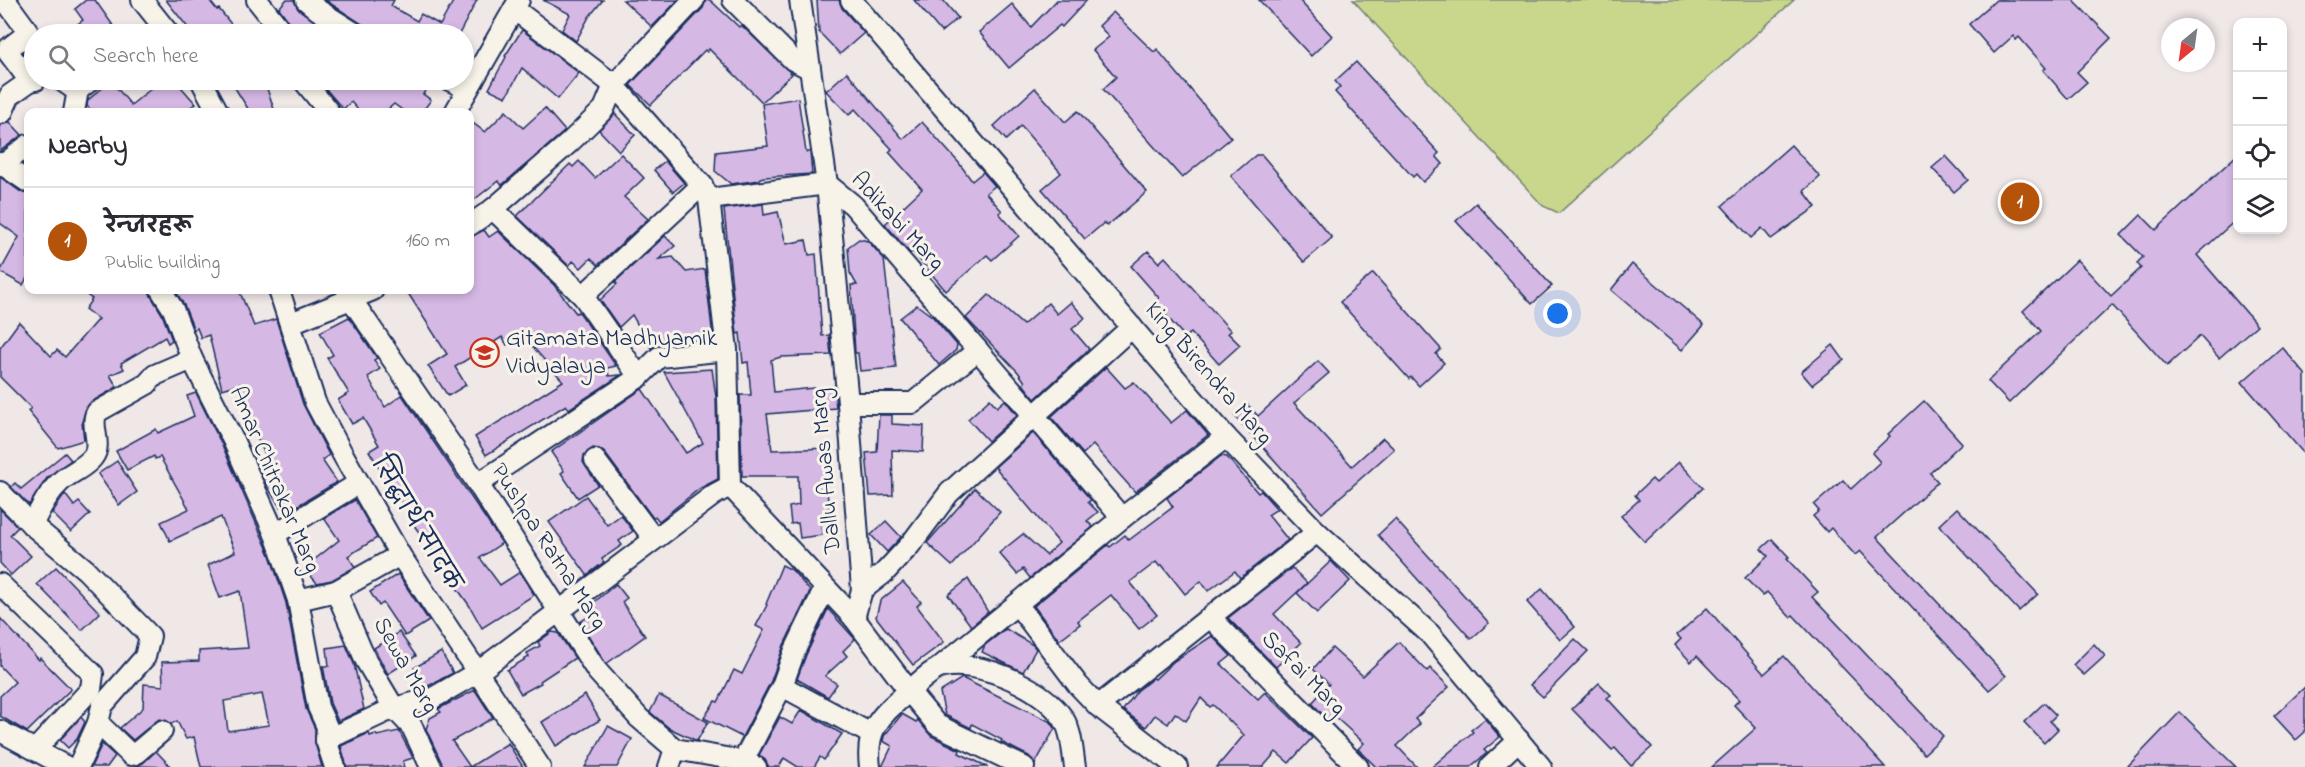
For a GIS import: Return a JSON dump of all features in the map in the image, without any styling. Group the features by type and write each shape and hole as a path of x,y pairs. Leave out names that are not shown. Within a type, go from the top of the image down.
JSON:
{"street":[{"path":"5,0 24,26"},
{"path":"142,0 154,24"},
{"path":"257,0 276,24"},
{"path":"306,0 340,24"},
{"path":"474,222 493,209 569,143 604,109 614,85 694,0"},
{"path":"733,0 793,60 810,69"},
{"name":"Dallu Awas Marg","path":"800,0 827,184 848,403 862,590 854,618"},
{"name":"King Birendra Marg","path":"851,0 1226,437 1317,532 1430,634 1541,767"},
{"path":"474,78 516,4 614,85 706,192 727,350 730,486 854,618 937,724 1024,767"},
{"path":"24,36 9,48 8,52 24,70"},
{"path":"2,112 10,95 24,86"},
{"path":"74,108 76,90"},
{"path":"206,90 216,108"},
{"path":"311,90 326,108"},
{"path":"456,108 467,90"},
{"path":"24,148 2,164 24,179"},
{"name":"Adikabi Marg","path":"706,192 827,184 853,205 1122,518"},
{"path":"584,296 706,192"},
{"path":"493,209 584,296 639,377"},
{"name":"Amar Chitrakar Marg","path":"164,294 173,309 192,358 233,440 274,534 298,600 318,707 327,727 326,740 334,767"},
{"name":"सिद्धार्थ सादक","path":"280,294 315,402 359,483 400,555 540,767"},
{"path":"291,322 349,294"},
{"name":"Pushpa Ratna Marg","path":"349,294 478,484 597,671 672,758 750,764"},
{"path":"862,590 884,573 910,545 949,493 1132,327"},
{"path":"478,484 639,377 659,357 727,350"},
{"path":"848,403 913,403 978,350"},
{"path":"32,525 50,494 60,482 93,458 96,452 97,412 147,384 155,375 192,358"},
{"path":"870,767 868,750 871,734 885,713 1122,518 1226,437"},
{"path":"595,460 654,539"},
{"path":"274,534 359,483"},
{"path":"326,740 394,708 433,698 477,672 714,494 730,486"},
{"path":"0,492 32,525 86,570 150,636 145,657 102,706 98,723 78,767"},
{"path":"1098,706 1317,532"},
{"path":"298,600 336,591 400,555"},
{"path":"0,584 93,674 91,689 35,750"},
{"path":"750,764 795,650 825,588"},
{"name":"Sewa Marg","path":"336,591 366,661 394,708 412,727 431,767"},
{"path":"1017,604 1078,685 1098,706 1177,767"},
{"name":"Safai Marg","path":"1211,618 1358,767"},
{"path":"940,667 974,666 1007,677 1041,696 1061,714 1071,735 1075,767"},
{"path":"782,686 871,734"},
{"path":"98,723 131,754 135,754 162,731"},
{"path":"0,731 67,767"},
{"path":"1490,767 1519,740"}],"green space":[{"path":"1353,0 1794,0 1559,213 1543,206"}],"building":[{"path":"86,0 95,0 112,24 78,24 83,20 75,9"},
{"path":"166,0 209,0 231,24 185,24"},
{"path":"286,0 294,0 298,9 320,24 291,24 279,8"},
{"path":"325,0 394,0 391,6 417,21 421,14 438,24 362,24"},
{"path":"454,0 477,0 464,24 441,24"},
{"path":"543,0 603,0 589,17 576,41 562,30 570,14"},
{"path":"623,0 678,0 652,27"},
{"path":"706,0 710,0 739,27 741,25 792,74 762,102 709,49 707,52 705,50 651,105 630,85 703,8"},
{"path":"817,0 839,0 842,8 864,33 840,54 819,32"},
{"path":"914,0 943,0 958,18 941,32"},
{"path":"1057,0 1087,0 1062,27 1060,25 1009,68 979,32 1012,4 1031,27"},
{"path":"1259,0 1299,0 1332,36 1311,56"},
{"path":"1996,0 2073,0 2111,38 2077,72 2087,82 2068,99 2043,70 2046,68 2019,37 2016,40 2013,36 1994,53 1969,24"},
{"path":"1113,12 1154,52 1157,49 1231,138 1182,178 1103,89 1116,77 1093,50 1109,37 1099,26"},
{"path":"522,30 579,73 558,99 522,68 506,97 489,89 505,56"},
{"path":"1356,62 1439,153 1436,156 1443,164 1423,182 1416,174 1413,177 1335,92 1340,87 1335,81"},
{"path":"847,72 903,139 922,122 972,181 983,172 995,186 986,193 1002,211 999,213 1019,236 992,260 987,255 946,291 913,252 910,253 885,224 922,189 889,152 892,149 855,109 849,115 826,91"},
{"path":"1035,88 1065,122 1078,111 1147,192 1107,226 1104,223 1085,239 1042,189 1061,173 1021,126 1006,140 994,126"},
{"path":"100,90 118,90 131,105 150,90 184,90 196,104 189,108 89,108 87,106 88,100"},
{"path":"236,90 267,90 274,108 248,108"},
{"path":"327,90 426,90 423,94 431,100 425,108 400,108 394,104 390,108 356,108 351,102 342,108"},
{"path":"798,98 806,152 810,152 812,174 764,177 760,180 731,184 715,171 716,152 768,146 762,104"},
{"path":"545,108 565,131 502,185 498,181 474,200 474,124 485,132 506,111 523,128"},
{"path":"615,114 635,135 619,151 599,130"},
{"path":"10,122 22,135 0,151 0,124"},
{"path":"1791,145 1820,177 1804,191 1816,207 1771,239 1762,228 1751,238 1722,206"},
{"path":"621,154 644,178 624,197 648,219 598,265 591,258 581,268 573,261 569,266 517,216 570,164 573,167 579,161 595,178"},
{"path":"1256,155 1262,155 1332,238 1304,262 1231,176"},
{"path":"1946,156 1968,180 1954,192 1932,168"},
{"path":"2233,159 2233,223 2197,255 2257,325 2219,358 2200,336 2167,366 2112,305 2009,403 1988,381 2041,331 2023,311 2077,260 2111,296 2141,268 2137,263 2143,257 2121,235 2141,215 2156,230"},
{"path":"665,161 684,183 673,192 654,170"},
{"path":"0,177 24,193 23,285 0,272 19,237 0,223"},
{"path":"1476,203 1552,286 1532,304 1456,221"},
{"path":"763,204 764,215 778,212 786,244 806,240 809,255 816,254 822,336 829,335 831,355 781,357 771,360 774,392 834,386 836,408 767,414 772,450 831,448 832,482 826,482 830,519 820,520 822,535 800,538 798,523 791,524 789,507 799,505 798,476 742,476 740,395 751,395 748,362 743,363 740,333 737,334 724,209"},
{"path":"484,230 489,237 498,231 554,285 576,313 579,312 616,366 607,368 609,376 621,375 569,409 566,405 486,455 475,437 563,381 522,336 507,345 502,337 455,367 466,385 448,396 428,366 447,354 409,294 474,294 474,235"},
{"path":"665,236 675,246 659,259 673,257 686,272 705,269 713,338 658,345 651,348 632,315 619,327 600,300 617,284 615,282"},
{"path":"859,239 868,241 884,259 896,368 860,371 858,353 855,353 851,285 857,285 850,273 848,247"},
{"path":"1148,251 1159,263 1165,257 1231,331 1228,333 1240,345 1219,364 1191,333 1185,337 1155,303 1159,298 1131,266"},
{"path":"1632,264 1704,325 1682,350 1611,290"},
{"path":"1373,273 1441,349 1436,354 1444,363 1419,386 1411,377 1409,379 1340,302"},
{"path":"85,294 150,294 162,314 172,340 168,343 165,337 121,363 124,369 110,375 117,387 91,402 86,408 82,422 84,440 58,448 28,411 31,408 0,377 0,348 19,322 51,356 57,350 65,357 98,319 85,309 92,299"},
{"path":"177,294 241,294 254,326 276,319 303,404 329,455 322,460 337,482 292,509 288,502 280,507 258,466 268,460 248,420 252,419 240,384 222,389 209,335 201,338 197,328 194,330"},
{"path":"989,295 1023,325 1048,303 1057,314 1071,302 1085,318 1072,329 1089,349 1035,399 1023,384 1025,382 1018,372 966,318"},
{"path":"917,305 933,317 957,345 956,350 939,365 900,318"},
{"path":"349,317 377,358 374,360 380,369 368,377 385,407 402,395 502,543 480,558 500,585 520,572 534,595 482,628 469,605 439,563 441,562 410,520 412,519 369,451 379,445 363,418 352,424 338,400 349,393 327,358 333,355 320,332"},
{"path":"1833,345 1844,360 1812,385 1801,372"},
{"path":"2282,347 2305,374 2305,455 2242,382"},
{"path":"1318,361 1329,373 1294,403 1352,466 1383,438 1394,449 1322,513 1234,415 1247,404 1258,416"},
{"path":"1106,367 1125,388 1134,382 1171,423 1187,410 1208,435 1135,492 1093,445 1083,454 1051,417"},
{"path":"712,369 716,397 718,479 699,489 659,521 655,516 653,518 605,453 593,448 584,455 583,462 598,485 578,498 561,473 564,471 551,452 642,389 686,453 703,443 664,372"},
{"path":"196,393 222,445 270,555 286,603 306,709 315,729 315,743 322,767 201,767 194,737 186,739 177,721 171,724 159,719 133,740 120,728 143,708 144,684 163,686 162,662 199,661 199,651 248,648 240,591 220,598 208,565 235,552 221,517 170,541 161,522 189,509 160,457 155,459 154,456 127,470 116,451 156,429 158,433 194,416 187,396","holes":["262,694 269,725 228,731 224,701"]},
{"path":"990,399 997,407 1005,400 1017,415 988,441 968,419"},
{"path":"1924,401 1962,443 1930,473 1938,482 1877,537 2006,676 1989,690 1860,551 1855,555 1831,528 1827,532 1813,516 1819,511 1814,505 1843,480 1851,489 1880,462 1872,453 1890,436 1888,434"},
{"path":"879,415 892,415 892,424 924,426 923,452 892,450 893,495 870,496 866,453 877,452"},
{"path":"1033,433 1091,500 1088,502 1098,512 1087,521 1093,527 1030,578 1023,569 1017,574 999,553 1023,534 1046,555 1059,543 995,467"},
{"path":"65,453 71,460 47,478 29,505 11,487 15,483 21,489"},
{"path":"1221,456 1227,457 1258,493 1261,491 1277,509 1268,515 1288,540 1240,578 1235,571 1208,591 1201,581 1185,594 1162,565 1160,567 1156,562 1130,582 1157,615 1139,629 1111,595 1078,621 1080,624 1059,640 1034,606 1108,545 1110,547 1125,535 1129,540 1173,507 1167,498"},
{"path":"117,461 137,492 119,505 98,474"},
{"path":"1679,462 1703,488 1645,542 1621,516 1639,500 1635,495 1652,479 1656,483"},
{"path":"975,488 1000,512 952,566 927,543"},
{"path":"65,494 74,506 79,502 90,514 71,532 52,513"},
{"path":"586,496 607,525 621,515 633,531 619,541 622,545 602,559 604,562 587,575 549,522"},
{"path":"355,500 377,538 348,556 355,567 332,580 317,583 304,568 339,540 324,518"},
{"path":"1957,508 2038,594 2019,611 1939,525"},
{"path":"0,509 18,527 10,535 31,556 11,575 0,563"},
{"path":"1395,519 1489,623 1471,639 1378,535"},
{"path":"886,521 901,537 887,552 871,535"},
{"path":"1772,539 1818,592 1812,597 1943,736 1924,754 1793,615 1790,617 1767,592 1763,596 1745,578 1768,556 1761,549"},
{"path":"1331,561 1350,581 1317,613 1297,593"},
{"path":"782,565 792,570 810,591 784,645 771,681 742,737 704,718 715,701 718,702 734,670 742,674 764,630 756,626 767,605"},
{"path":"56,567 100,613 82,630 37,584"},
{"path":"1292,568 1307,583 1274,614 1301,643 1276,667 1228,618"},
{"path":"398,574 429,621 405,636 383,603 379,606 370,592"},
{"path":"968,579 988,612 971,626 948,595"},
{"path":"903,582 921,602 917,606 944,642 913,665 876,617 880,601"},
{"path":"616,584 627,598 622,602 645,636 606,664 580,622 598,610 592,604"},
{"path":"1542,589 1575,627 1560,640 1527,602"},
{"path":"1707,608 1764,674 1784,656 1885,767 1712,767 1756,728 1734,705 1739,700 1697,656 1691,662 1675,645 1681,639 1677,635"},
{"path":"828,609 855,639 843,651 847,656 825,676 837,684 828,697 797,679"},
{"path":"0,618 39,660 40,658 71,689 27,732 0,716 0,696 15,682 0,666"},
{"path":"1006,629 1036,649 1023,672 982,652 985,645"},
{"path":"399,632 416,656 388,674 374,648"},
{"path":"552,632 558,633 575,658 540,681 541,683 521,694 507,670 529,657 527,653 540,646 538,642"},
{"path":"1212,636 1231,656 1221,664 1258,699 1265,692 1312,738 1289,763 1276,752 1263,767 1217,767 1244,735 1213,705 1210,707 1201,698 1186,721 1175,713 1168,724 1155,715 1146,727 1123,710 1137,691 1153,678 1155,679 1174,661"},
{"path":"1575,639 1588,651 1543,697 1530,685"},
{"path":"1399,642 1427,671 1430,668 1449,687 1415,719 1420,724 1397,746 1417,767 1376,767 1358,749 1364,743 1333,715 1328,720 1312,703 1329,684 1313,669 1332,648 1363,676"},
{"path":"2094,644 2105,656 2084,675 2073,665"},
{"path":"346,645 354,664 364,709 338,721 330,703 323,666 329,666 327,648"},
{"path":"441,652 453,673 426,687 414,668"},
{"path":"962,678 1051,722 1055,728 1035,764 1029,756 1001,742 1002,740 972,724 971,728 945,715 940,692"},
{"path":"1599,683 1611,695 1607,698 1652,747 1631,766 1615,748 1612,750 1572,709"},
{"path":"2305,687 2305,732 2296,740 2274,716"},
{"path":"475,690 493,718 452,741 470,767 443,767 426,729 430,718 441,712 438,709"},
{"path":"585,695 600,720 556,746 542,722"},
{"path":"659,695 708,722 697,741 669,728 650,712"},
{"path":"2044,703 2056,715 2050,721 2058,729 2044,743 2024,722"},
{"path":"801,710 842,734 824,760 820,757 814,767 798,767 784,758 779,767 769,767 759,755 780,717 792,724"},
{"path":"2180,712 2236,767 2127,767"},
{"path":"902,714 916,722 918,720 931,736 988,767 882,767 892,746 883,741 884,736"},
{"path":"81,717 85,722 77,739 68,748 60,740"},
{"path":"1485,719 1500,737 1484,750 1487,753 1470,767 1432,767 1473,732 1471,730"},
{"path":"608,726 632,739 617,767 585,767"},
{"path":"399,731 413,758 403,761 404,767 347,767 341,746 369,733 370,736 376,734 377,736"},
{"path":"508,743 523,767 470,767"},
{"path":"102,744 115,756 107,767 91,767"},
{"path":"156,751 171,767 136,766 143,763"}],"place":[{"name":"रेन्जरहरू","path":"2020,202"},
{"name":"Gitamata Madhyamik Vidyalaya","path":"485,353"}]}
